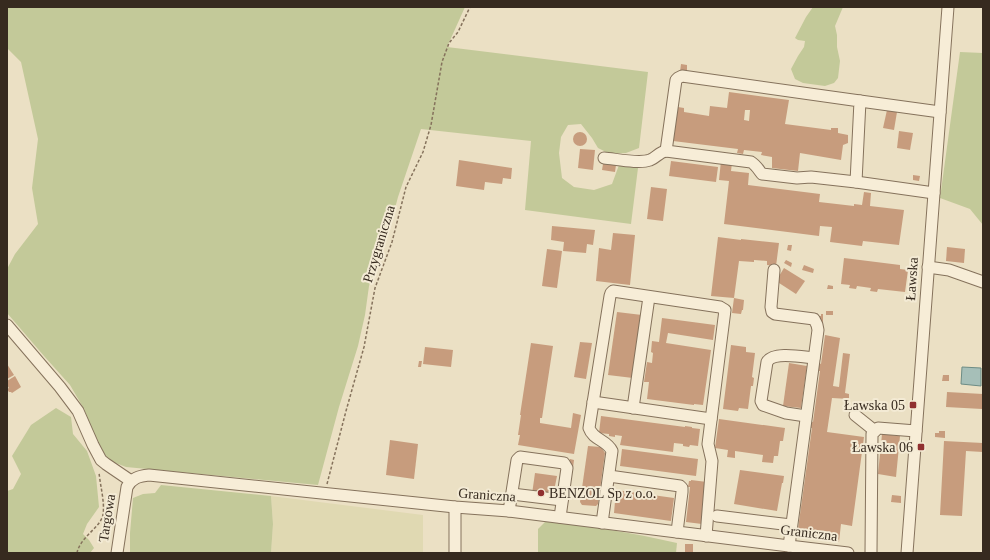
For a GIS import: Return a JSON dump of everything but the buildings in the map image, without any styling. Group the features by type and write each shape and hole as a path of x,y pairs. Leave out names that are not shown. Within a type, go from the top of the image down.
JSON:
{"street":[{"name":"Ławska","path":"907,553 948,7"},
{"path":"666,151 676,80 680,77 940,112"},
{"path":"856,182 860,101"},
{"path":"604,158 642,162 651,160 661,152 666,151 751,162 756,165 762,174 797,178 811,177 934,193"},
{"path":"928,267 949,270 983,282"},
{"path":"774,270 771,310 775,314 814,319 818,330 788,546"},
{"path":"602,523 612,451 608,444 593,436 589,428 610,296 614,291 720,307 725,310 708,444 712,461 706,536"},
{"path":"633,408 649,297"},
{"path":"7,325 73,402 101,460 129,484"},
{"path":"806,416 780,411 763,405 761,401 768,359 771,357 790,355 814,358"},
{"path":"593,402 712,419"},
{"path":"855,416 875,431"},
{"path":"871,553 872,434 878,428 916,431"},
{"path":"509,511 516,460 520,457 565,464 567,468 560,517"},
{"name":"Graniczna","path":"129,484 141,476 149,475 325,494 509,511 848,553"},
{"path":"609,476 680,486 682,488 682,492 677,532"},
{"name":"Targowa","path":"117,553 129,484"},
{"path":"512,494 562,500"},
{"path":"455,507 455,553"},
{"path":"717,516 791,525"}],"path":[{"name":"Przygraniczna","path":"325,494 346,410 364,347 375,288 392,242 406,187 423,152 431,125 442,62 449,43 458,32 470,7"},
{"path":"77,553 83,540 99,522 103,515 99,468 101,460"}],"shaded area":[{"path":"271,496 423,515 423,553 271,553 273,524"}],"green space":[{"path":"7,7 465,7 447,47 648,72 639,148 626,153 610,154 598,148 581,124 568,125 561,137 559,153 562,178 574,187 594,190 612,184 619,165 638,168 631,224 525,210 531,141 421,129 398,197 386,242 369,286 365,315 358,346 339,407 318,485 126,467 113,462 106,456 97,441 84,409 70,385 7,313 7,269 15,254 38,224 32,188 38,139 21,62 7,48"},
{"path":"813,7 843,7 835,26 840,61 838,78 834,83 825,86 803,83 795,79 791,69 804,47 805,41 795,38"},
{"path":"960,52 983,53 983,225 970,209 940,198"},
{"path":"56,408 71,417 73,434 87,451 96,476 99,507 87,524 83,534 94,548 90,553 7,553 7,491 13,489 21,474 12,456 31,425"},
{"path":"161,485 271,496 273,524 271,553 130,553 133,498 143,494 155,493"},
{"path":"546,521 612,530 677,543 676,553 538,553 538,529"}],"water":[{"path":"962,367 981,368 981,386 961,384"}],"place":[{"name":"Ławska 05","path":"913,405"},
{"name":"Ławska 06","path":"921,447"},
{"name":"BENZOL Sp z o.o.","path":"541,493"}]}
